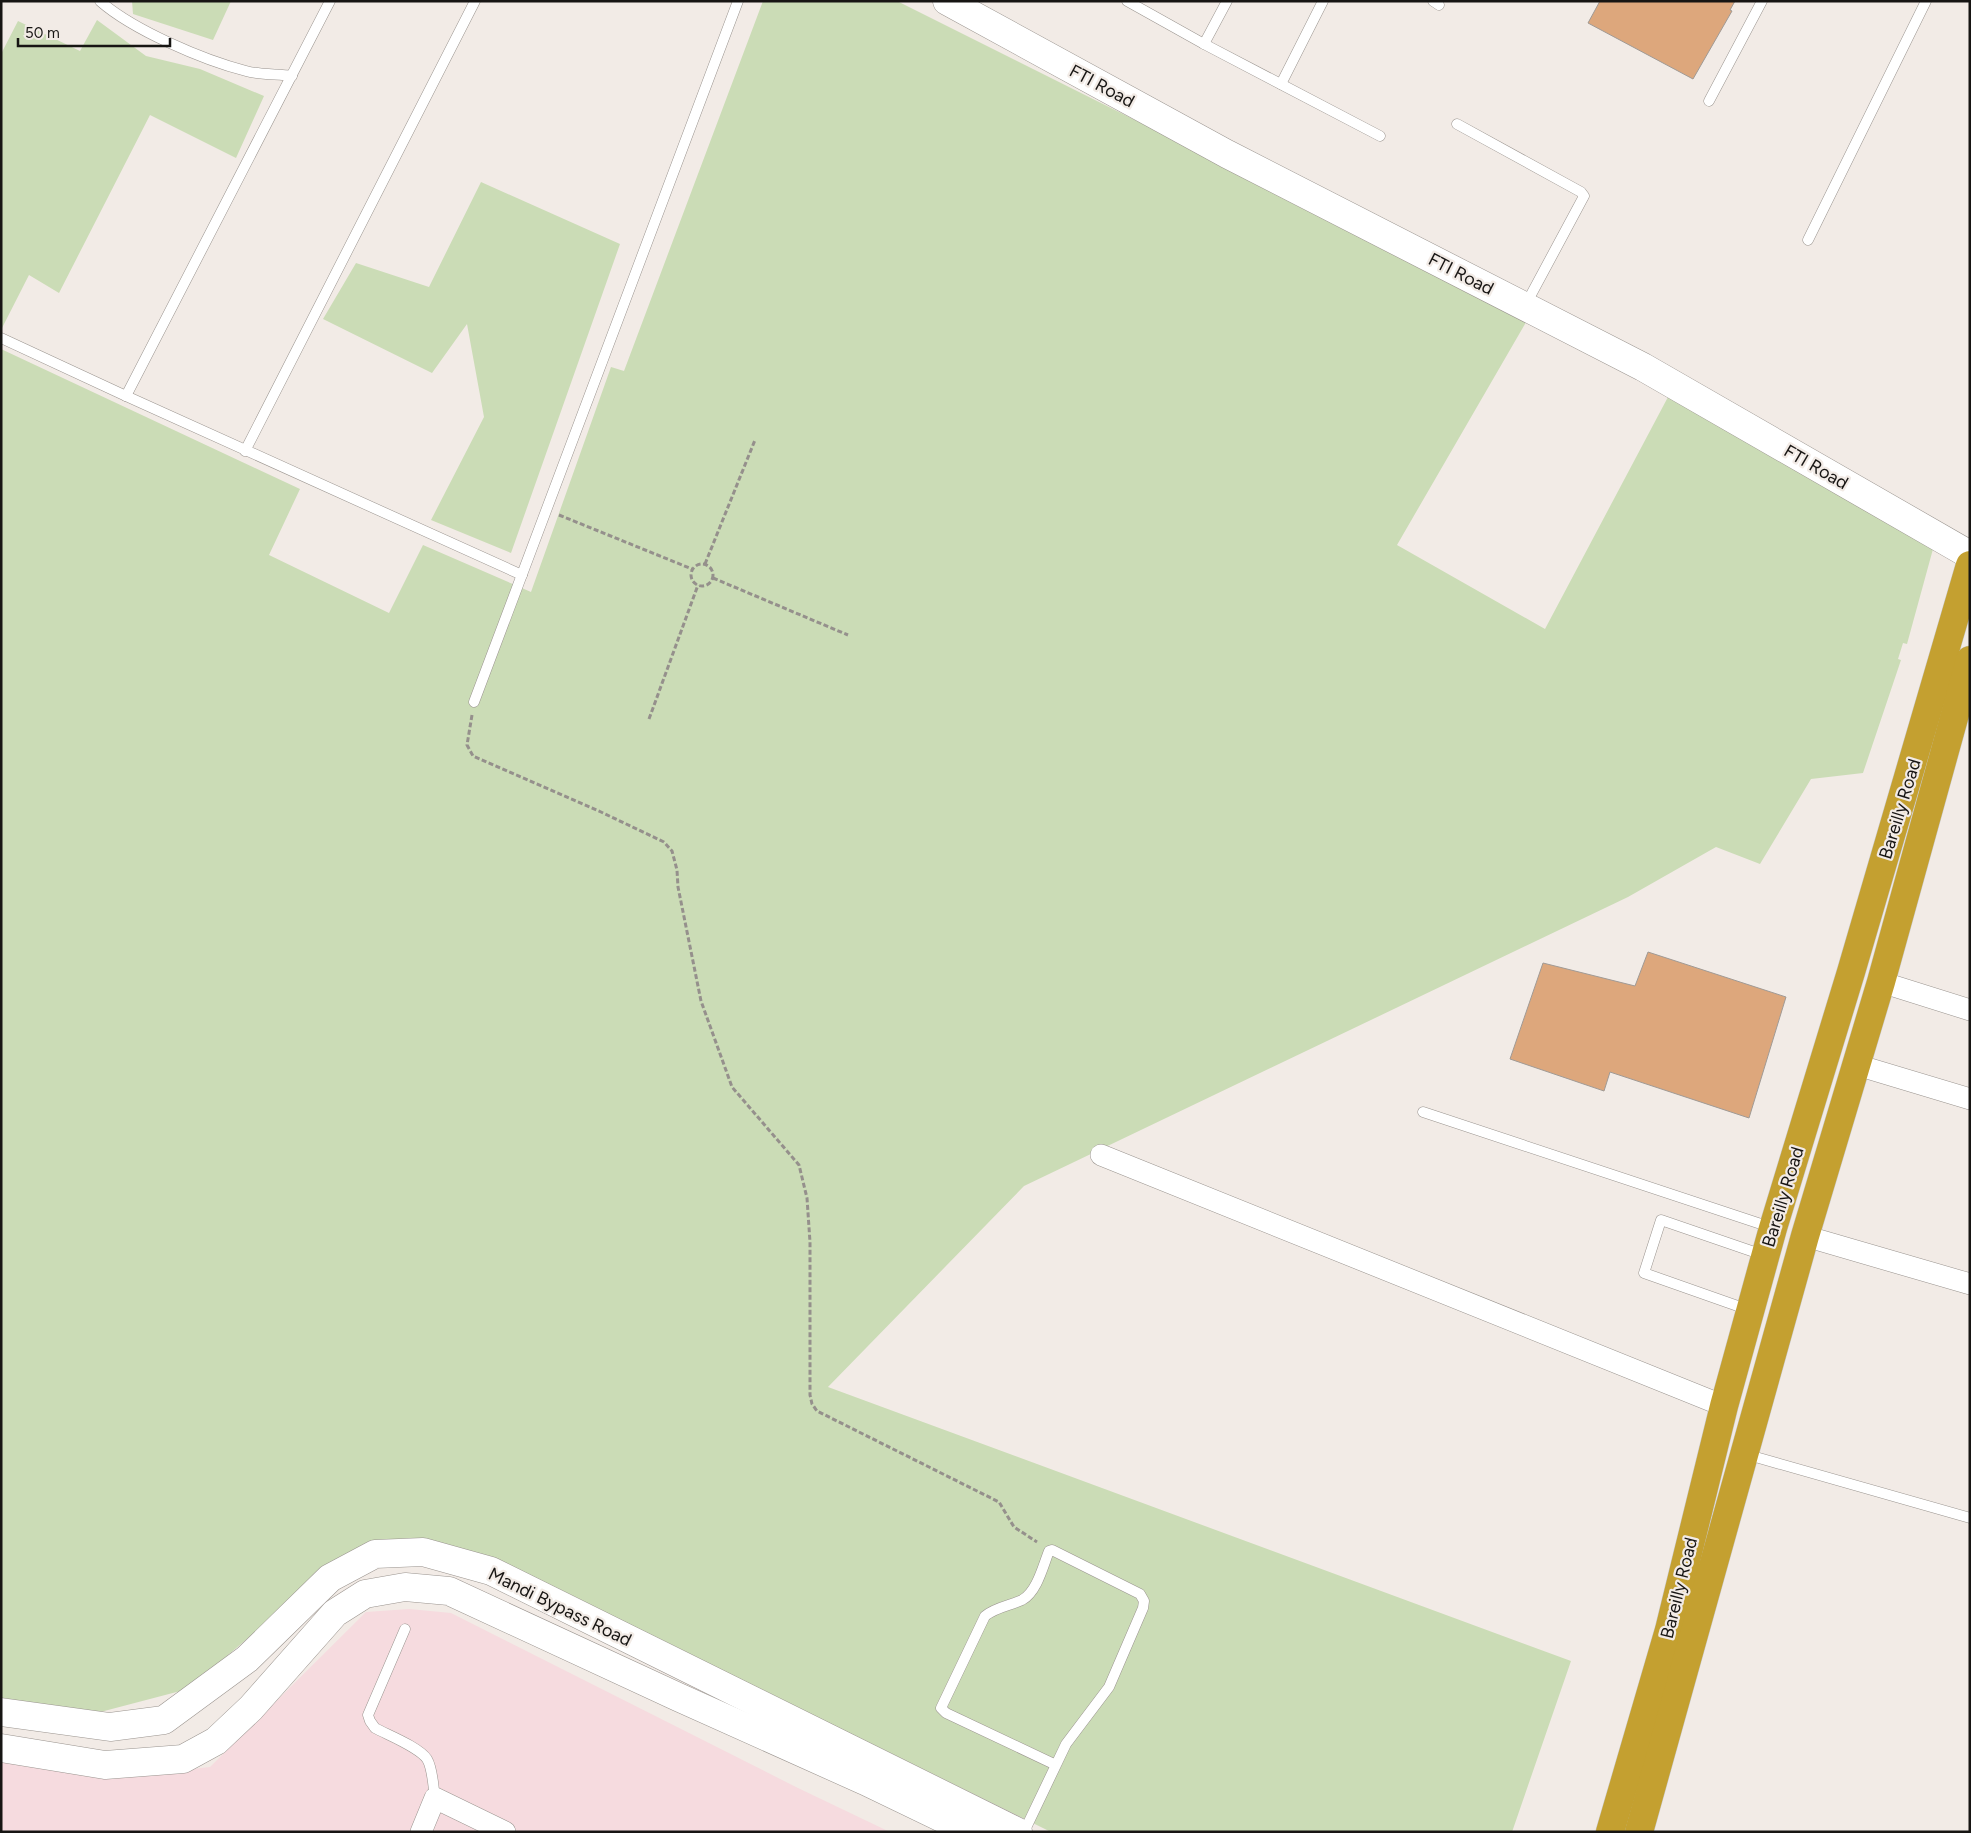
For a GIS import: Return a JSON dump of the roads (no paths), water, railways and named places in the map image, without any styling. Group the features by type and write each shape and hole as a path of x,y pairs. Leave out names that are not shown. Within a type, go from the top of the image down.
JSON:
{"highway":[{"name":"Bareilly Road","path":"1610,1832 1669,1630 1724,1406 1765,1256 1851,972 1970,565"},
{"name":"Bareilly Road","path":"1639,1832 1805,1236 1881,982 1970,660"},
{"path":"1851,972 1881,982"},
{"path":"1773,1228 1805,1236"}],"main road":[{"name":"FTI Road","path":"946,1 1227,154 1643,367 1970,556"},
{"name":"Mandi Bypass Road","path":"1,1712 110,1727 164,1720 247,1659 330,1578 375,1554 423,1552 491,1571 1018,1832"},
{"name":"Mandi Bypass Road","path":"1,1748 105,1765 183,1759 216,1741 251,1708 335,1613 365,1594 405,1587 449,1590 678,1697 865,1781 971,1832"}],"street":[{"path":"1881,982 1970,1010"},
{"path":"1857,1065 1970,1099"},
{"path":"1101,1155 1724,1406"},
{"path":"1805,1236 1970,1284"},
{"path":"420,1832 435,1798 505,1832"}],"lane":[{"path":"100,1 136,25 185,50 247,71 292,76"},
{"path":"118,1 118,14"},
{"path":"126,396 330,1"},
{"path":"245,451 475,1"},
{"path":"474,702 738,1"},
{"path":"1127,1 1204,44 1380,136"},
{"path":"1204,44 1227,1"},
{"path":"1281,84 1323,1"},
{"path":"1709,101 1762,1"},
{"path":"1808,240 1926,1"},
{"path":"1457,124 1581,192 1584,196 1525,306"},
{"path":"1,338 245,451 522,575"},
{"path":"1423,1112 1773,1228"},
{"path":"1750,1310 1644,1273 1662,1220 1765,1256"},
{"path":"1744,1453 1970,1518"},
{"path":"1024,1832 1056,1765 1066,1744 1109,1687 1143,1608 1144,1601 1140,1594 1050,1550 1029,1595 985,1616 941,1708 946,1713 1056,1765"},
{"path":"405,1629 368,1715 375,1728 420,1752 427,1759 431,1770 435,1798"}]}
